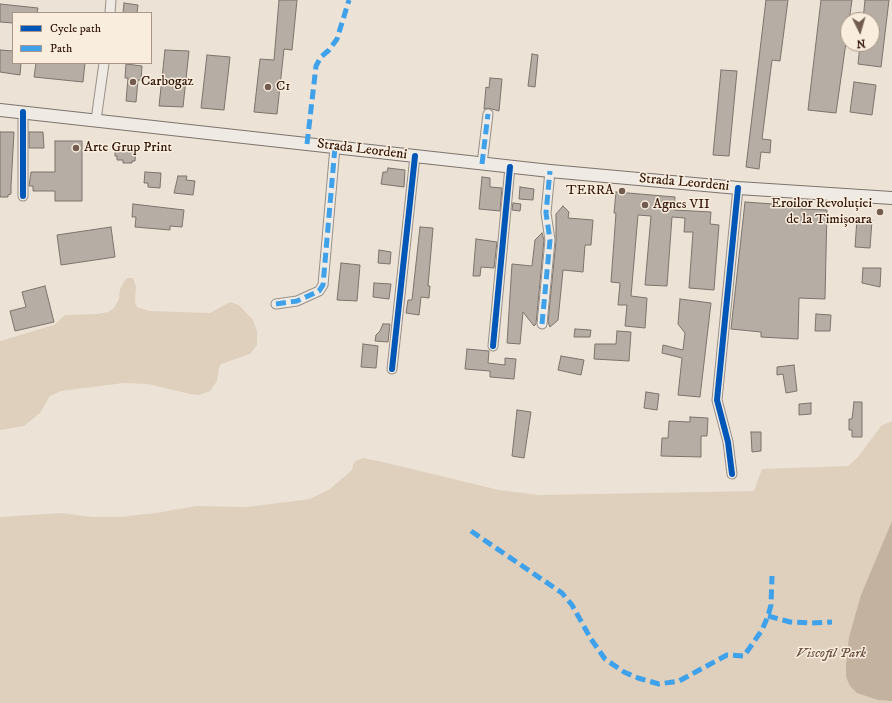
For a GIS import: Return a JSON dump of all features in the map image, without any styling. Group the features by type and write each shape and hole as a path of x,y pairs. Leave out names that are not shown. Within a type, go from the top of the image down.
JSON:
{"main road":[{"name":"Strada Leordeni","path":"0,110 550,171 738,188 892,198"}],"street":[{"path":"110,12 111,0"},
{"path":"96,120 104,64"},
{"path":"23,112 23,196"},
{"path":"482,164 488,114"},
{"path":"276,304 297,301 319,291 323,285 335,147"},
{"path":"392,369 415,156"},
{"path":"493,346 510,167"},
{"path":"542,324 550,240 546,213 550,171"},
{"path":"732,474 729,447 717,400 738,188"}],"green space":[{"path":"127,278 133,278 136,287 135,302 137,307 149,311 210,313 230,302 239,305 253,320 257,331 257,345 250,354 221,364 217,381 210,391 199,395 148,384 124,383 61,391 50,396 40,413 24,426 0,430 0,341 54,325 65,315 97,314 108,312 114,308 119,299 120,289"},
{"name":"Viscofil Park","path":"892,421 892,703 0,703 0,517 62,513 92,517 119,517 156,513 196,506 246,507 310,499 330,489 352,470 353,464 356,461 363,458 499,490 539,495 754,491 762,469 848,466 858,457 881,426"}],"shaded area":[{"path":"892,521 892,701 878,700 857,693 850,686 846,677 846,665 849,637 861,595"}],"building":[{"path":"279,0 297,0 292,50 284,49 277,114 254,112 260,59 274,60"},
{"path":"766,0 788,0 780,61 772,60 762,139 771,140 770,153 761,152 759,169 746,167"},
{"path":"821,0 852,0 850,12 840,12 840,52 845,52 836,113 808,110"},
{"path":"865,0 889,0 881,67 858,64 859,52 880,52 880,12 864,12"},
{"path":"124,3 138,5 137,12 123,12"},
{"path":"0,4 38,8 37,12 12,12 12,23 0,22"},
{"path":"0,50 12,51 12,64 21,64 20,75 0,72"},
{"path":"165,50 189,51 183,107 159,106"},
{"path":"532,54 538,55 535,87 528,86"},
{"path":"207,55 230,57 224,110 201,108"},
{"path":"36,64 85,64 83,82 34,77"},
{"path":"126,64 142,66 141,80 138,80 136,102 126,101 128,78 125,78"},
{"path":"721,70 737,71 729,156 713,155"},
{"path":"490,78 502,79 499,111 488,108 484,109 486,87 489,88"},
{"path":"854,82 876,85 872,115 850,112"},
{"path":"0,132 14,132 11,194 8,195 8,197 0,197"},
{"path":"29,132 43,132 44,148 29,148"},
{"path":"55,141 82,141 82,201 55,201 55,191 33,191 33,186 29,186 31,172 55,172"},
{"path":"119,144 136,148 135,161 132,161 132,163 123,163 123,160 117,160 117,156 115,156 115,148 118,148"},
{"path":"388,168 405,170 404,187 381,184 383,172 387,172"},
{"path":"145,172 161,173 160,188 148,187 148,183 144,183"},
{"path":"178,176 187,176 186,180 195,181 193,195 174,193"},
{"path":"482,177 490,178 490,187 502,188 500,211 479,209"},
{"path":"520,187 534,189 533,200 519,199"},
{"path":"616,192 675,197 674,210 711,212 710,224 719,225 714,290 689,288 693,232 684,232 685,218 672,217 667,286 645,285 651,216 638,215 631,296 647,298 645,328 625,326 627,305 618,305 620,283 611,282"},
{"path":"745,202 801,206 801,209 827,210 825,299 799,298 798,339 761,337 761,332 731,329"},
{"path":"513,203 521,204 520,211 512,210"},
{"path":"133,204 184,210 182,227 170,226 170,230 135,227 136,217 132,217"},
{"path":"563,206 569,212 568,218 593,220 591,245 585,245 583,272 563,270 558,320 550,327 548,322 556,241 556,214"},
{"path":"857,219 872,220 870,248 855,247"},
{"path":"111,227 115,257 61,265 57,235"},
{"path":"420,227 433,228 428,286 430,286 429,298 421,297 419,315 406,313 408,300 412,300"},
{"path":"542,233 544,240 536,324 534,326 523,312 520,344 507,343 512,264 532,266 535,240"},
{"path":"476,239 497,242 494,268 481,267 480,276 473,276"},
{"path":"379,250 391,252 390,264 378,263"},
{"path":"341,263 360,265 357,301 337,300"},
{"path":"863,268 881,268 880,287 862,283"},
{"path":"374,283 391,284 389,299 373,297"},
{"path":"45,286 54,322 15,331 10,311 26,307 22,292"},
{"path":"680,299 711,303 700,397 678,395 682,358 662,353 663,345 683,350 685,333 678,324"},
{"path":"816,314 831,315 830,331 815,331"},
{"path":"383,324 390,324 388,342 375,341 376,335 380,331"},
{"path":"575,329 591,330 590,337 574,337"},
{"path":"617,331 631,332 629,361 594,359 595,344 616,344"},
{"path":"363,344 378,346 376,368 361,367"},
{"path":"467,349 489,351 488,363 505,365 505,358 516,359 514,379 490,377 490,371 465,369"},
{"path":"561,356 584,360 581,375 558,370"},
{"path":"794,365 797,391 786,393 783,374 777,375 777,367"},
{"path":"646,392 659,394 657,410 644,408"},
{"path":"854,402 862,402 862,437 852,437 852,430 849,430 849,419 852,419"},
{"path":"811,403 811,414 799,415 799,404"},
{"path":"517,410 531,412 524,458 512,456"},
{"path":"690,417 708,418 707,436 701,436 701,457 661,456 662,438 668,438 669,421 690,422"},
{"path":"751,432 761,432 761,451 752,452"}],"marked path":[{"path":"307,144 316,66 321,57 329,50 337,39 349,0"},
{"path":"482,164 488,114"},
{"path":"276,304 297,301 319,291 323,285 335,147"},
{"path":"542,324 550,240 546,213 550,171"},
{"path":"471,531 562,593 572,605 591,639 605,659 624,672 659,684 679,681 727,655 744,656 762,630 768,616 771,605 772,576"},
{"path":"768,616 790,622 832,622"}],"cycle path":[{"path":"23,112 23,196"},
{"path":"392,369 415,156"},
{"path":"493,346 510,167"},
{"path":"732,474 728,442 717,400 738,188"}],"place":[{"name":"Carbogaz","path":"133,82"},
{"name":"C1","path":"268,87"},
{"name":"Arte Grup Print","path":"76,148"},
{"name":"TERRA","path":"622,191"},
{"name":"Agnes VII","path":"645,205"},
{"name":"Eroilor Revoluției de la Timișoara","path":"880,212"}]}
